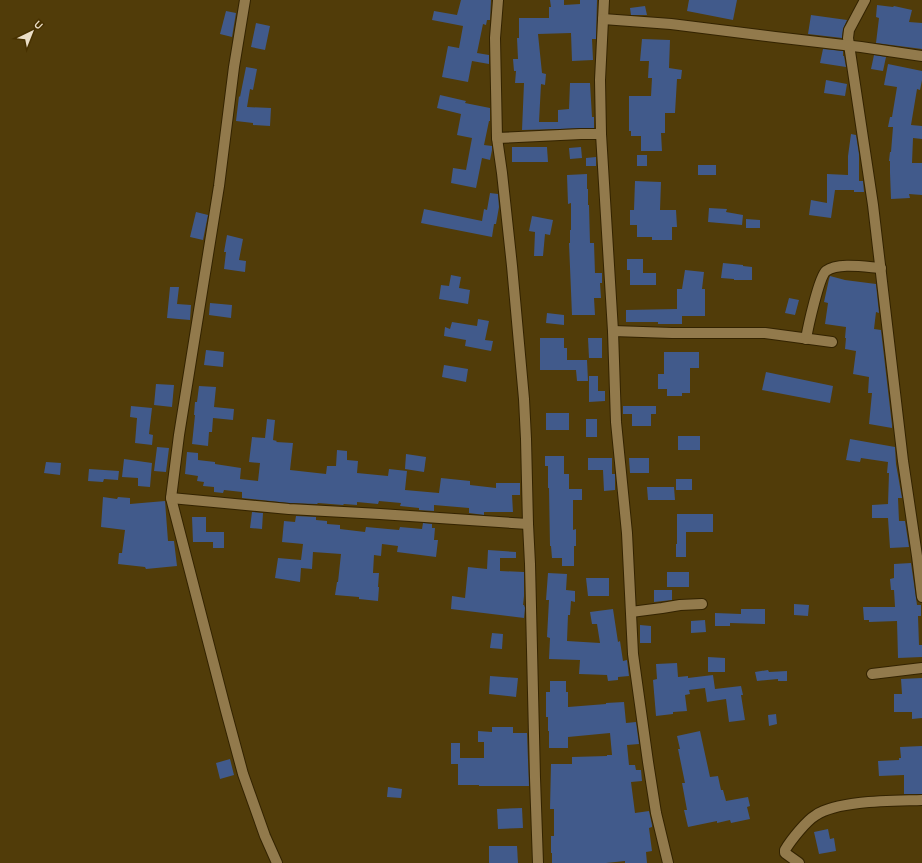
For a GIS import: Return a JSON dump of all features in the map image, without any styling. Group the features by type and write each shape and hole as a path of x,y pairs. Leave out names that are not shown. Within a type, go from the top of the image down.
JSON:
{"street":[{"path":"245,0 234,67 219,186 180,435 172,498 243,774 265,836 277,863"},
{"path":"498,0 495,38 497,138 508,227 526,439 538,863"},
{"path":"604,0 600,80 600,134 613,331 616,422 627,533 633,654 656,813 668,863"},
{"path":"865,0 849,30 848,38 852,46 872,198 903,460 922,597"},
{"path":"603,19 671,24 922,56"},
{"path":"497,138 600,134"},
{"path":"806,339 818,288 825,271 839,266 880,268"},
{"path":"613,331 672,333 765,333 832,342"},
{"path":"172,498 289,509 528,524"},
{"path":"631,612 680,605 702,604"},
{"path":"872,674 922,668"},
{"path":"799,863 785,853 785,850 806,823 816,815 830,808 848,805 922,800"}],"building":[{"path":"461,0 491,0 490,20 487,20 486,25 483,24 477,53 489,55 489,64 472,61 468,82 442,77 448,46 459,48 463,26 432,20 434,11 457,15"},
{"path":"550,0 564,0 564,5 580,4 580,0 597,0 596,39 592,39 593,60 572,61 571,33 538,34 542,73 546,74 545,85 541,84 539,122 558,122 558,110 569,109 570,83 590,83 594,128 522,130 524,83 515,83 516,71 514,71 513,59 518,59 517,38 519,38 519,18 549,18 549,7 551,7"},
{"path":"689,0 737,0 733,20 687,11"},
{"path":"877,5 894,6 912,10 909,22 922,23 922,49 876,43 879,18 876,17"},
{"path":"645,6 647,15 631,15 630,8"},
{"path":"226,11 236,13 232,37 220,34"},
{"path":"811,15 847,20 843,29 842,38 808,34"},
{"path":"256,23 270,26 265,50 251,47"},
{"path":"642,39 670,40 669,68 682,70 681,79 677,79 675,113 665,113 665,133 661,133 662,151 641,151 641,136 631,136 631,131 629,131 629,96 651,96 652,78 648,78 649,61 640,61"},
{"path":"823,49 843,51 846,67 820,63"},
{"path":"874,55 886,57 883,71 871,69"},
{"path":"888,64 922,71 920,90 917,89 911,125 922,126 922,139 913,138 912,163 922,163 922,195 909,194 910,198 891,199 889,161 893,127 888,127 890,117 892,117 897,87 884,85"},
{"path":"246,67 257,69 253,90 250,89 247,107 271,108 270,126 253,125 253,123 236,121 239,96 240,97"},
{"path":"826,80 847,84 845,96 824,93"},
{"path":"440,95 466,101 465,103 490,108 490,121 484,145 492,146 492,150 490,160 482,158 476,188 451,183 453,168 466,170 472,138 457,135 461,114 437,108"},
{"path":"851,134 856,135 859,154 859,181 863,181 864,192 854,192 854,190 835,190 831,218 809,215 811,200 827,203 827,174 848,175 848,156"},
{"path":"512,147 547,147 548,162 512,162"},
{"path":"581,147 582,158 570,159 569,148"},
{"path":"637,155 647,155 647,166 637,166"},
{"path":"596,157 596,166 586,166 586,158"},
{"path":"698,165 716,165 716,175 698,175"},
{"path":"587,174 590,243 594,243 595,273 602,273 602,283 600,283 601,298 594,298 595,315 572,315 569,243 571,230 571,203 568,204 567,175"},
{"path":"635,181 661,182 660,210 676,210 677,227 672,227 672,240 652,240 652,237 637,237 637,225 630,225 630,210 634,210"},
{"path":"490,193 498,194 499,207 492,237 421,223 424,209 482,221 484,209 487,210"},
{"path":"709,208 727,209 726,212 743,215 742,225 708,222"},
{"path":"196,212 208,215 203,240 190,237"},
{"path":"532,216 553,220 550,235 545,234 543,256 534,256 535,232 529,231"},
{"path":"746,219 760,220 760,228 746,228"},
{"path":"227,235 243,239 239,260 246,261 245,272 224,269 226,252 224,252"},
{"path":"627,259 643,259 643,273 656,273 656,285 630,285 630,270 627,270"},
{"path":"723,263 752,267 752,280 721,278"},
{"path":"685,270 704,272 702,289 705,289 705,316 682,316 682,324 626,322 626,310 677,309 677,289 682,289"},
{"path":"451,275 461,277 459,288 470,290 468,304 439,299 441,285 449,286"},
{"path":"830,276 845,280 876,284 879,313 876,312 874,329 881,330 892,428 869,424 872,393 868,393 869,377 853,374 856,351 845,349 846,327 825,324 828,303 824,302"},
{"path":"170,287 179,287 177,304 191,305 190,320 167,318"},
{"path":"789,298 799,300 795,315 785,313"},
{"path":"210,303 232,305 231,318 209,315"},
{"path":"547,313 564,315 564,325 546,323"},
{"path":"478,319 489,321 485,340 493,341 491,351 465,346 466,340 444,336 445,327 450,329 452,322 477,326"},
{"path":"540,338 564,338 564,348 567,348 567,360 587,360 588,381 577,381 576,370 540,370"},
{"path":"588,338 602,338 602,358 589,358"},
{"path":"206,350 224,352 223,367 204,365"},
{"path":"664,352 699,352 699,368 690,368 690,393 682,393 682,396 667,396 667,389 658,389 658,374 664,374"},
{"path":"444,365 468,369 466,382 442,377"},
{"path":"766,372 833,386 830,403 762,390"},
{"path":"589,376 598,376 598,391 605,391 605,401 589,402"},
{"path":"156,384 174,385 172,407 154,405"},
{"path":"199,386 216,387 214,407 234,409 233,420 213,418 212,432 209,432 208,446 192,444 195,402 197,402"},
{"path":"131,406 152,408 149,434 153,435 152,445 135,443 137,418 130,417"},
{"path":"623,406 656,406 656,414 651,414 651,426 632,426 632,414 623,414"},
{"path":"546,413 569,413 569,430 546,430"},
{"path":"267,419 275,420 273,440 277,441 276,442 293,443 290,470 326,474 327,466 336,466 337,450 347,451 347,460 358,461 357,473 388,476 389,469 407,471 405,490 439,493 441,478 470,481 470,485 496,488 496,483 520,483 520,495 512,495 513,512 484,512 484,515 469,513 469,508 434,505 434,511 419,510 419,508 400,506 401,503 379,501 378,504 357,502 357,505 289,503 242,498 242,492 224,490 223,493 214,492 214,487 203,486 204,482 197,481 198,476 185,474 187,452 198,453 198,460 241,468 240,479 258,481 260,463 249,462 252,437 265,438"},
{"path":"586,419 597,419 597,437 586,437"},
{"path":"678,436 700,436 700,450 678,450"},
{"path":"850,439 895,447 896,464 902,498 898,498 899,521 905,521 909,547 890,548 888,518 872,518 872,505 888,504 888,462 861,458 860,462 846,460"},
{"path":"157,447 169,448 166,472 154,471"},
{"path":"406,454 426,457 424,472 405,469"},
{"path":"545,456 564,456 564,474 569,474 569,489 582,489 582,500 573,500 573,530 576,529 574,566 562,566 562,558 552,558 550,546 548,466 545,466"},
{"path":"588,458 612,458 612,474 615,474 615,490 604,491 603,470 588,470"},
{"path":"629,458 649,458 649,473 630,473"},
{"path":"124,459 152,463 150,487 138,486 138,478 122,477"},
{"path":"46,462 61,463 60,475 44,473"},
{"path":"89,469 119,471 118,480 104,479 103,482 88,481"},
{"path":"676,479 692,479 692,490 676,490"},
{"path":"647,487 674,487 675,500 648,500"},
{"path":"103,497 117,499 118,497 130,498 130,504 165,501 168,541 174,541 177,566 146,569 145,567 118,564 119,553 122,553 125,530 101,527"},
{"path":"252,512 263,513 262,529 250,528"},
{"path":"677,514 713,514 713,532 686,532 686,557 676,557"},
{"path":"296,516 316,517 316,520 327,521 327,524 340,525 340,529 365,532 366,527 399,530 400,527 422,529 423,523 432,524 432,528 435,528 434,540 438,540 436,557 397,552 398,546 382,544 381,556 374,555 373,573 379,573 378,601 359,599 359,597 335,595 341,554 313,552 312,569 301,568 300,582 275,578 278,558 301,560 303,544 282,542 284,521 295,522"},
{"path":"192,517 206,517 206,532 224,532 224,548 213,548 213,542 193,542"},
{"path":"488,550 516,552 516,558 500,558 500,571 524,572 524,618 451,609 452,596 465,598 468,567 487,569"},
{"path":"911,563 917,605 921,605 921,616 918,616 919,645 922,645 922,657 898,658 897,621 869,622 869,620 864,620 863,607 895,607 894,590 891,590 890,579 894,578 894,564"},
{"path":"667,572 689,572 689,587 667,587"},
{"path":"548,573 567,574 566,590 575,591 575,602 571,601 570,615 568,615 567,641 600,643 597,624 592,624 590,612 613,609 618,642 620,641 623,661 627,660 629,676 618,677 618,680 608,681 607,675 579,674 580,660 549,659 550,638 547,637 549,600 546,600"},
{"path":"586,578 609,578 609,596 588,596"},
{"path":"654,590 672,590 672,600 654,602"},
{"path":"794,604 809,605 808,616 794,615"},
{"path":"741,609 765,609 765,624 730,623 730,626 715,626 715,613 741,614"},
{"path":"705,620 706,632 691,633 691,621"},
{"path":"640,625 651,626 651,643 640,643"},
{"path":"492,633 503,634 502,649 490,648"},
{"path":"708,657 725,658 725,672 708,672"},
{"path":"677,663 678,677 688,676 688,678 713,675 715,689 741,686 745,720 729,722 726,699 707,702 705,688 689,690 690,694 685,695 687,711 673,712 673,714 656,716 653,680 657,679 656,664"},
{"path":"768,670 769,672 787,671 787,681 778,681 778,679 757,681 755,672"},
{"path":"490,676 518,678 516,697 489,694"},
{"path":"922,678 922,718 912,719 912,712 894,712 894,694 902,694 901,679"},
{"path":"550,681 566,681 568,707 624,702 626,723 636,722 639,744 627,745 629,765 635,765 636,770 641,770 642,781 631,782 635,813 649,811 652,825 652,827 649,828 652,851 646,852 647,863 625,863 625,861 606,863 552,863 551,836 554,836 554,809 550,809 551,764 572,764 572,757 612,755 610,733 568,737 568,748 549,748 548,717 546,717 546,692 550,692"},
{"path":"776,714 777,724 769,726 768,715"},
{"path":"492,727 513,727 513,733 527,733 529,786 458,785 458,764 451,764 451,743 460,743 460,758 484,758 484,742 478,742 478,731 492,732"},
{"path":"700,731 710,777 718,776 721,790 723,790 726,801 748,797 750,806 747,807 750,819 731,823 730,820 717,823 717,821 688,827 684,810 687,810 682,783 685,783 677,736"},
{"path":"922,746 922,794 904,794 904,775 879,776 878,761 899,760 899,758 901,758 900,747"},
{"path":"230,759 234,775 220,779 216,763"},
{"path":"388,787 402,789 401,798 387,797"},
{"path":"522,808 523,828 498,829 497,809"},
{"path":"828,829 830,839 834,838 836,851 819,854 814,832"},
{"path":"489,846 517,846 518,863 489,863"}]}
